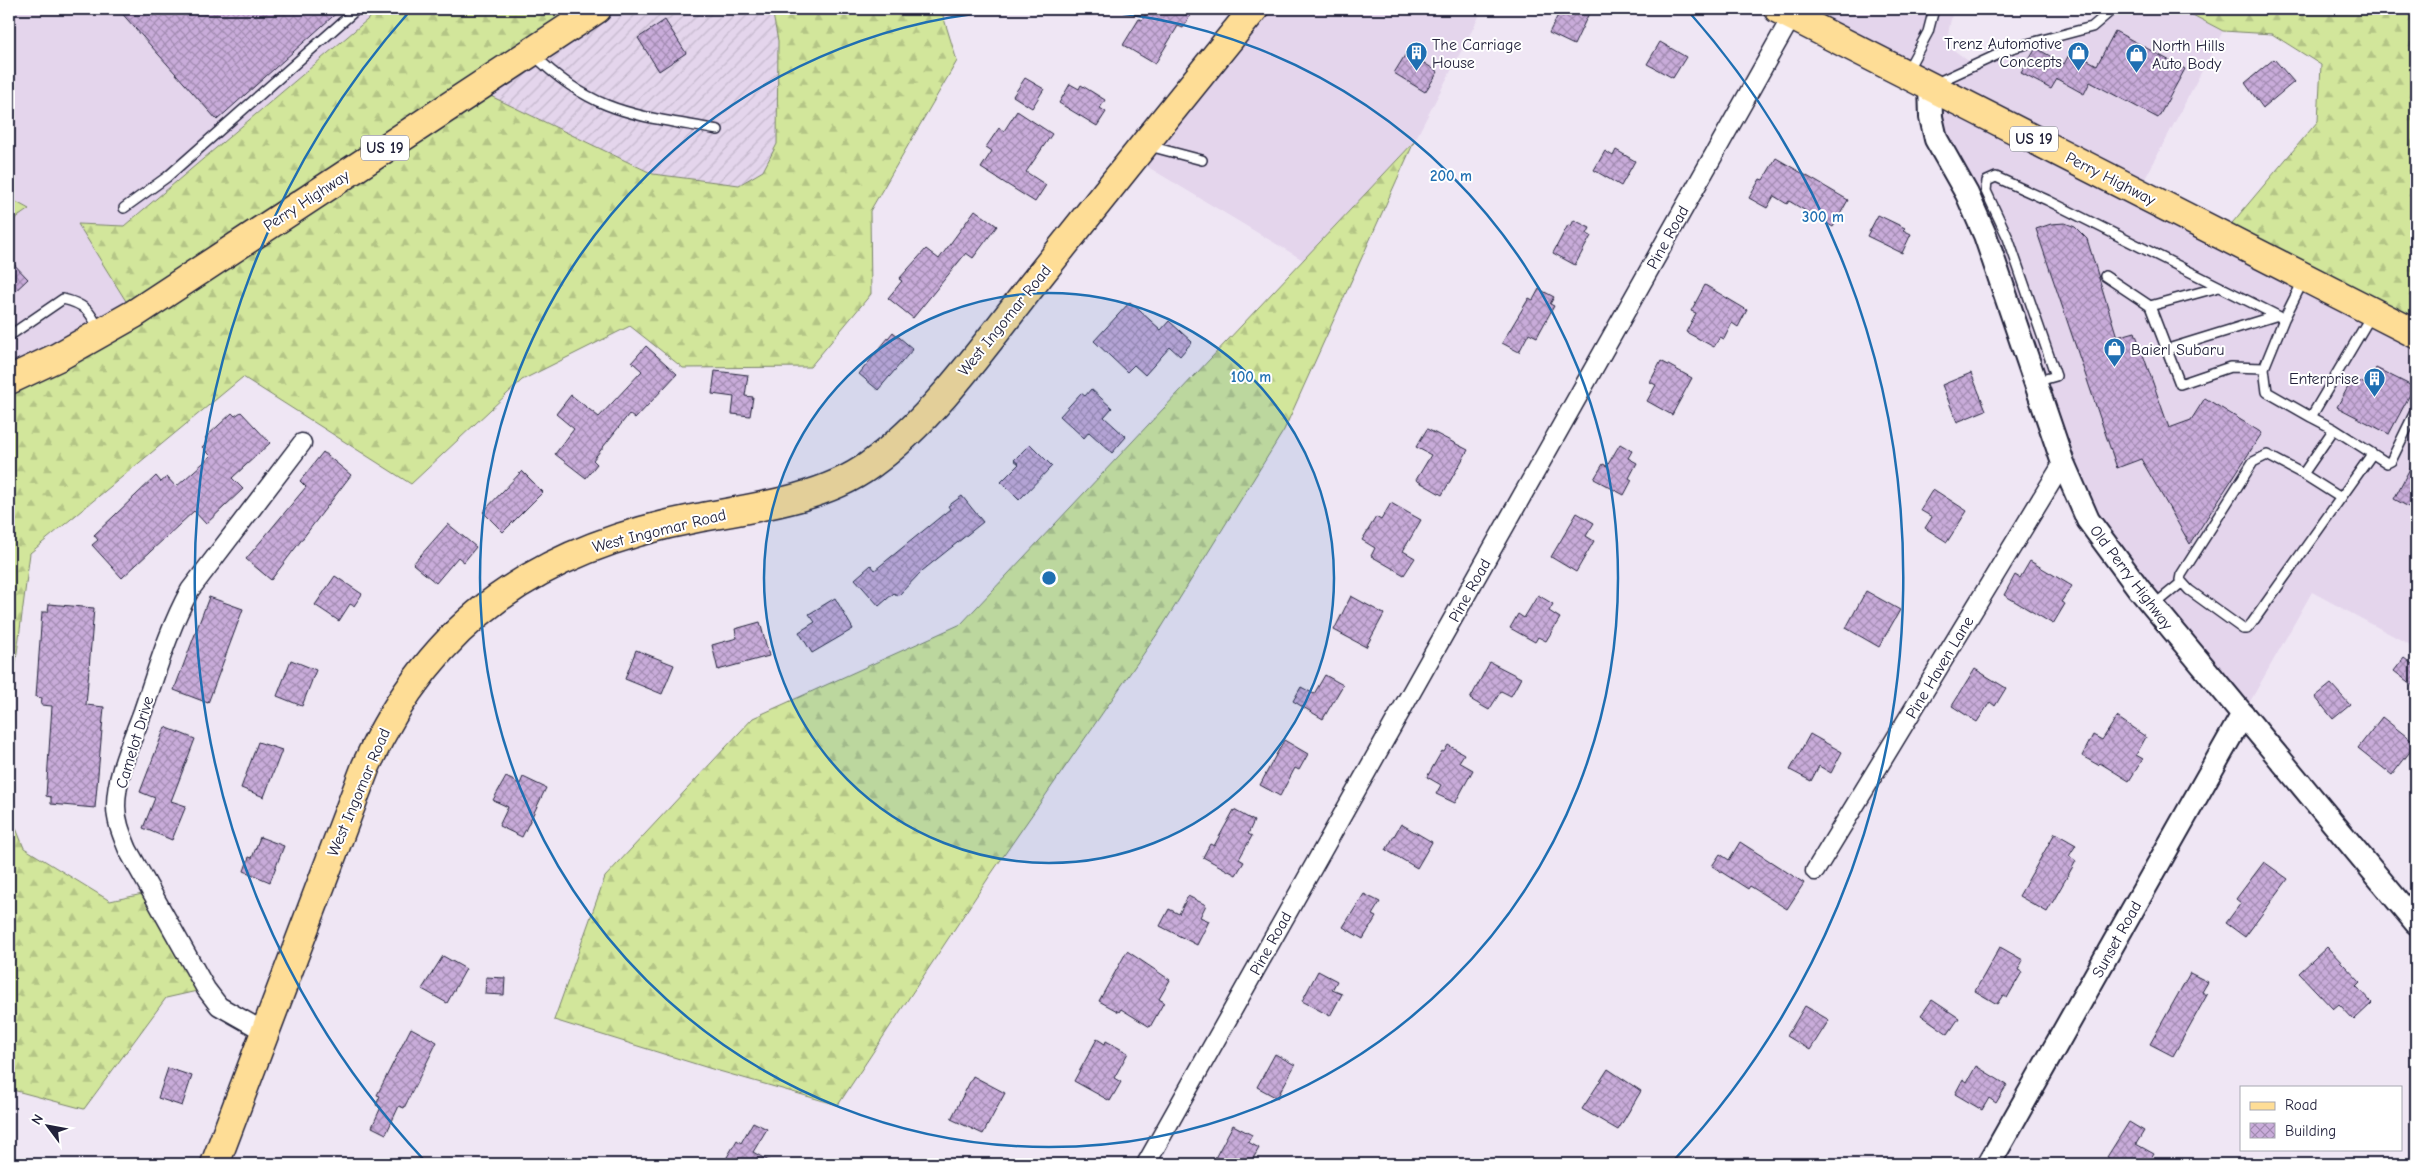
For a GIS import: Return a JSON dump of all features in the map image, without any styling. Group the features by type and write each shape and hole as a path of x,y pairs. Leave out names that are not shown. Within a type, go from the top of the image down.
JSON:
{"main road":[{"name":"Perry Highway","path":"9,380 101,333 597,9"},
{"name":"West Ingomar Road","path":"215,1164 348,811 380,735 419,676 453,636 508,590 571,555 608,540 693,519 767,506 827,487 867,467 906,435 934,405 1254,9"},
{"name":"Perry Highway","path":"1797,16 1906,74 2416,334"}],"street":[{"name":"Pine Road","path":"1146,1164 1797,16"},
{"name":"Old Perry Highway","path":"1930,86 1931,117 1936,139 1966,194 1985,235 2063,463 2088,520 2118,564 2416,923"},
{"name":"Camelot Drive","path":"265,1032 220,1006 206,990 128,850 119,830 116,807 118,786 127,756 176,616 190,590 302,443"},
{"name":"Pine Haven Lane","path":"1815,871 2063,463"},
{"name":"Sunset Road","path":"1988,1164 2243,714"}],"lane":[{"path":"124,208 167,177 357,9"},
{"path":"1906,74 1928,32 1934,9"},
{"path":"1930,86 2012,48 2092,28 2113,9"},
{"path":"531,52 559,78 598,103 632,114 718,130"},
{"path":"1144,144 1202,160"},
{"path":"2035,382 2056,376 2008,238 1985,187 1987,181 1996,177 2047,200 2279,318"},
{"path":"2104,276 2150,306 2180,384 2230,367 2264,368"},
{"path":"2305,277 2279,318 2264,368 2267,392 2334,429 2387,463 2391,461 2416,410"},
{"path":"2150,306 2219,287"},
{"path":"9,336 62,298 79,302 92,314 101,333"},
{"path":"2311,417 2373,312"},
{"path":"2168,349 2279,318"},
{"path":"2303,474 2334,429"},
{"path":"2341,498 2303,474 2267,455 2253,462 2181,574 2181,583 2236,624 2247,629 2341,498 2372,454"},
{"path":"2153,606 2181,583"}],"shaded area":[{"path":"9,9 380,9 124,226 79,224 134,314 9,380 9,223 28,209 9,198"},
{"path":"597,9 772,9 778,41 777,144 763,171 739,185 653,174 475,89"},
{"path":"1254,9 1483,9 1414,142 1303,260 1133,158"},
{"path":"1778,9 1953,9 1946,44 1976,67 2092,27 2125,9 2181,9 2223,31 2138,192 2416,334 2416,648 2312,592 2243,714 2101,540 1967,194 1930,86"}],"green space":[{"path":"380,9 597,9 476,89 653,174 739,185 763,171 777,144 778,41 772,9 941,9 957,61 870,211 871,294 810,367 683,368 630,326 522,380 411,484 243,377 30,553 9,714 9,380 134,314 78,224 124,226"},
{"path":"2191,9 2416,9 2416,334 2222,235 2318,121 2321,65 2272,34 2223,31 2187,12"},
{"path":"1414,142 1284,430 1160,630 991,874 838,1105 712,1069 554,1020 605,877 753,718 961,624"},
{"path":"9,198 29,209 9,223"},
{"path":"9,811 24,848 110,901 152,892 206,989 166,998 84,1109 9,1089"}],"building":[{"path":"118,9 341,9 217,120"},
{"path":"1149,9 1194,9 1183,28 1178,26 1155,64 1123,45 1139,19 1142,20"},
{"path":"1561,9 1591,9 1574,45 1549,33"},
{"path":"665,20 686,53 659,71 638,38"},
{"path":"2115,31 2185,69 2158,118 2090,82 2084,94 2057,79 2051,89 2021,73 2036,48 2064,64 2071,51 2097,65"},
{"path":"1660,42 1686,57 1673,78 1647,64"},
{"name":"The Carriage House","path":"1407,52 1438,72 1425,92 1394,73"},
{"path":"2274,59 2294,82 2263,108 2245,83"},
{"path":"1025,78 1044,89 1032,108 1013,96"},
{"path":"1070,84 1079,89 1081,85 1105,100 1100,108 1106,112 1097,126 1059,103"},
{"path":"1017,111 1052,134 1026,172 1046,185 1035,202 981,168 992,151 986,147 999,128 1004,131"},
{"path":"1616,150 1635,161 1621,186 1594,170 1605,151 1613,156"},
{"path":"1776,158 1848,200 1833,227 1789,201 1787,204 1774,196 1767,208 1749,198 1760,179 1763,180"},
{"path":"975,210 997,226 973,258 966,253 913,318 888,298 902,281 899,279 926,249 939,259"},
{"path":"1878,215 1905,228 1903,230 1911,234 1902,253 1867,236"},
{"path":"1574,220 1590,228 1587,234 1591,236 1575,265 1553,253 1568,225 1571,226"},
{"name":"Baierl Subaru","path":"2065,223 2075,227 2087,239 2117,337 2135,332 2169,428 2191,420 2205,398 2262,433 2190,544 2141,459 2117,468 2036,229 2051,224"},
{"path":"9,259 28,279 9,297"},
{"path":"1705,285 1747,310 1738,327 1732,323 1724,339 1720,337 1714,347 1686,332 1696,313 1691,311"},
{"path":"1539,289 1554,297 1550,304 1554,306 1537,337 1529,333 1519,352 1502,343 1529,298 1533,300"},
{"path":"1130,302 1161,330 1169,321 1192,342 1180,356 1170,347 1145,375 1134,365 1127,372 1094,341"},
{"path":"893,332 913,349 878,390 859,374"},
{"path":"646,346 677,374 635,419 629,414 593,460 597,464 586,478 555,454 574,429 556,414 571,395 599,417 642,371 632,362"},
{"path":"1661,361 1692,378 1672,415 1647,401 1656,385 1650,382"},
{"name":"Enterprise","path":"2376,368 2414,387 2389,434 2337,407 2353,378 2367,385"},
{"path":"715,371 748,375 745,396 753,397 750,416 732,414 734,397 712,394"},
{"path":"1971,373 1986,410 1957,422 1942,385"},
{"path":"1091,389 1112,408 1104,417 1126,437 1112,453 1089,432 1084,438 1060,416 1081,393 1085,396"},
{"path":"241,412 270,443 232,478 243,489 206,524 194,511 122,578 92,545 98,540 94,535 156,476 161,482 167,477 176,487 211,456 202,447 208,441 205,438 232,413 235,416"},
{"path":"1427,429 1468,450 1442,495 1416,480 1431,455 1416,447"},
{"path":"1030,444 1052,466 1019,500 1001,482 1019,464 1014,460"},
{"path":"1620,444 1632,451 1628,458 1637,463 1629,478 1632,480 1624,495 1594,479 1603,464 1607,466"},
{"path":"323,452 351,475 271,580 246,559 306,487 300,481"},
{"path":"2416,457 2416,511 2394,499"},
{"path":"522,471 543,492 503,532 483,512"},
{"path":"1933,489 1967,511 1947,542 1925,528 1932,517 1920,510"},
{"path":"962,496 983,522 922,571 898,596 894,593 879,606 855,579 871,565 875,570 950,509 948,506"},
{"path":"1391,503 1421,520 1403,551 1415,558 1404,575 1371,556 1375,548 1362,540 1376,517 1381,520"},
{"path":"1577,513 1594,523 1586,536 1594,541 1576,572 1551,557"},
{"path":"448,524 476,547 464,562 458,557 436,583 413,564"},
{"path":"2030,561 2072,586 2061,602 2065,604 2053,624 2004,595 2015,575 2020,578"},
{"path":"335,576 362,594 354,606 350,604 339,621 315,605"},
{"path":"1866,591 1900,610 1879,647 1846,628"},
{"path":"1538,595 1553,604 1549,611 1560,618 1546,641 1538,637 1535,642 1510,628 1518,614 1524,618"},
{"path":"1351,596 1384,614 1366,647 1334,630"},
{"path":"209,597 243,609 208,703 174,690"},
{"path":"835,598 853,629 812,653 799,632 815,622 809,614"},
{"path":"49,604 94,608 86,705 104,707 95,808 51,804 51,797 46,796 52,706 41,705 42,698 36,697 42,612 48,612"},
{"path":"760,622 769,656 718,670 712,645 737,638 735,629"},
{"path":"636,650 674,665 662,694 625,679"},
{"path":"2404,658 2416,667 2416,688 2394,671"},
{"path":"291,660 316,670 302,706 277,696"},
{"path":"1490,662 1521,678 1511,696 1501,691 1489,710 1470,699"},
{"path":"1975,669 2006,688 1995,706 1990,702 1977,722 1952,706"},
{"path":"1325,675 1343,685 1323,719 1293,701 1301,687 1314,694"},
{"path":"2331,684 2350,705 2333,719 2315,697"},
{"path":"2117,717 2146,737 2136,755 2143,759 2129,781 2100,763 2098,765 2082,756 2093,735 2102,740"},
{"path":"2382,717 2416,744 2392,775 2358,748"},
{"path":"165,727 195,739 171,801 186,806 172,840 143,828 155,798 140,792"},
{"path":"1810,734 1842,752 1831,773 1819,766 1811,781 1790,770"},
{"path":"1284,740 1308,754 1299,770 1295,768 1280,796 1260,785"},
{"path":"258,742 282,750 264,797 241,788"},
{"path":"1448,745 1464,754 1459,762 1473,770 1455,803 1436,794 1441,785 1427,777 1442,751 1444,752"},
{"path":"506,777 520,784 523,777 546,788 522,837 499,826 508,807 493,800"},
{"path":"1234,810 1254,821 1248,834 1252,836 1239,859 1244,862 1236,875 1203,857 1210,844 1214,846"},
{"path":"1401,824 1432,842 1417,868 1386,850"},
{"path":"2055,833 2076,845 2069,856 2076,861 2047,912 2019,896"},
{"path":"260,837 284,846 270,882 244,871 249,857 252,858"},
{"path":"1740,842 1804,883 1787,909 1750,886 1748,889 1712,866 1720,854 1729,860"},
{"path":"2264,862 2288,879 2245,937 2226,923 2241,903 2236,899"},
{"path":"1364,894 1380,902 1372,915 1376,917 1363,939 1343,927"},
{"path":"1188,896 1206,905 1200,917 1209,921 1197,945 1160,926 1169,909 1179,914"},
{"path":"2000,947 2023,960 2018,970 2022,972 2007,998 2003,995 1997,1004 1975,991"},
{"path":"2327,947 2360,982 2356,986 2372,1003 2354,1020 2339,1004 2333,1009 2299,973"},
{"path":"1127,951 1170,980 1159,999 1164,1002 1150,1027 1121,1009 1119,1012 1099,1001"},
{"path":"443,956 466,969 447,1003 422,989"},
{"path":"1318,971 1337,981 1332,990 1342,994 1330,1016 1302,1001"},
{"path":"2190,973 2208,982 2202,992 2207,995 2173,1056 2150,1044"},
{"path":"486,977 505,978 504,995 485,994"},
{"path":"1932,1000 1959,1018 1948,1034 1921,1015"},
{"path":"1805,1006 1829,1020 1810,1050 1787,1036"},
{"path":"411,1028 437,1042 404,1108 399,1106 386,1134 372,1127 381,1107 376,1105 380,1096 377,1095"},
{"path":"1097,1039 1105,1044 1106,1041 1128,1053 1114,1078 1121,1082 1110,1101 1074,1081"},
{"path":"1275,1054 1295,1065 1277,1098 1257,1087"},
{"path":"1976,1066 2007,1085 1996,1103 1989,1098 1982,1110 1955,1094 1963,1079 1967,1082"},
{"path":"168,1068 192,1076 182,1106 158,1098"},
{"path":"1608,1069 1641,1091 1618,1130 1582,1109"},
{"path":"973,1076 1005,1093 983,1134 951,1119"},
{"path":"753,1122 767,1129 753,1152 774,1164 723,1164 737,1140 741,1143"},
{"path":"2129,1122 2144,1131 2136,1144 2154,1154 2148,1164 2119,1164 2107,1157"},
{"path":"1233,1125 1252,1135 1248,1142 1259,1148 1250,1164 1226,1164 1215,1158"}],"place":[{"name":"Trenz Automotive Concepts","path":"2078,71"},
{"name":"The Carriage House","path":"1416,72"},
{"name":"North Hills Auto Body","path":"2136,73"},
{"name":"Baierl Subaru","path":"2115,368"},
{"name":"Enterprise","path":"2375,397"}]}
